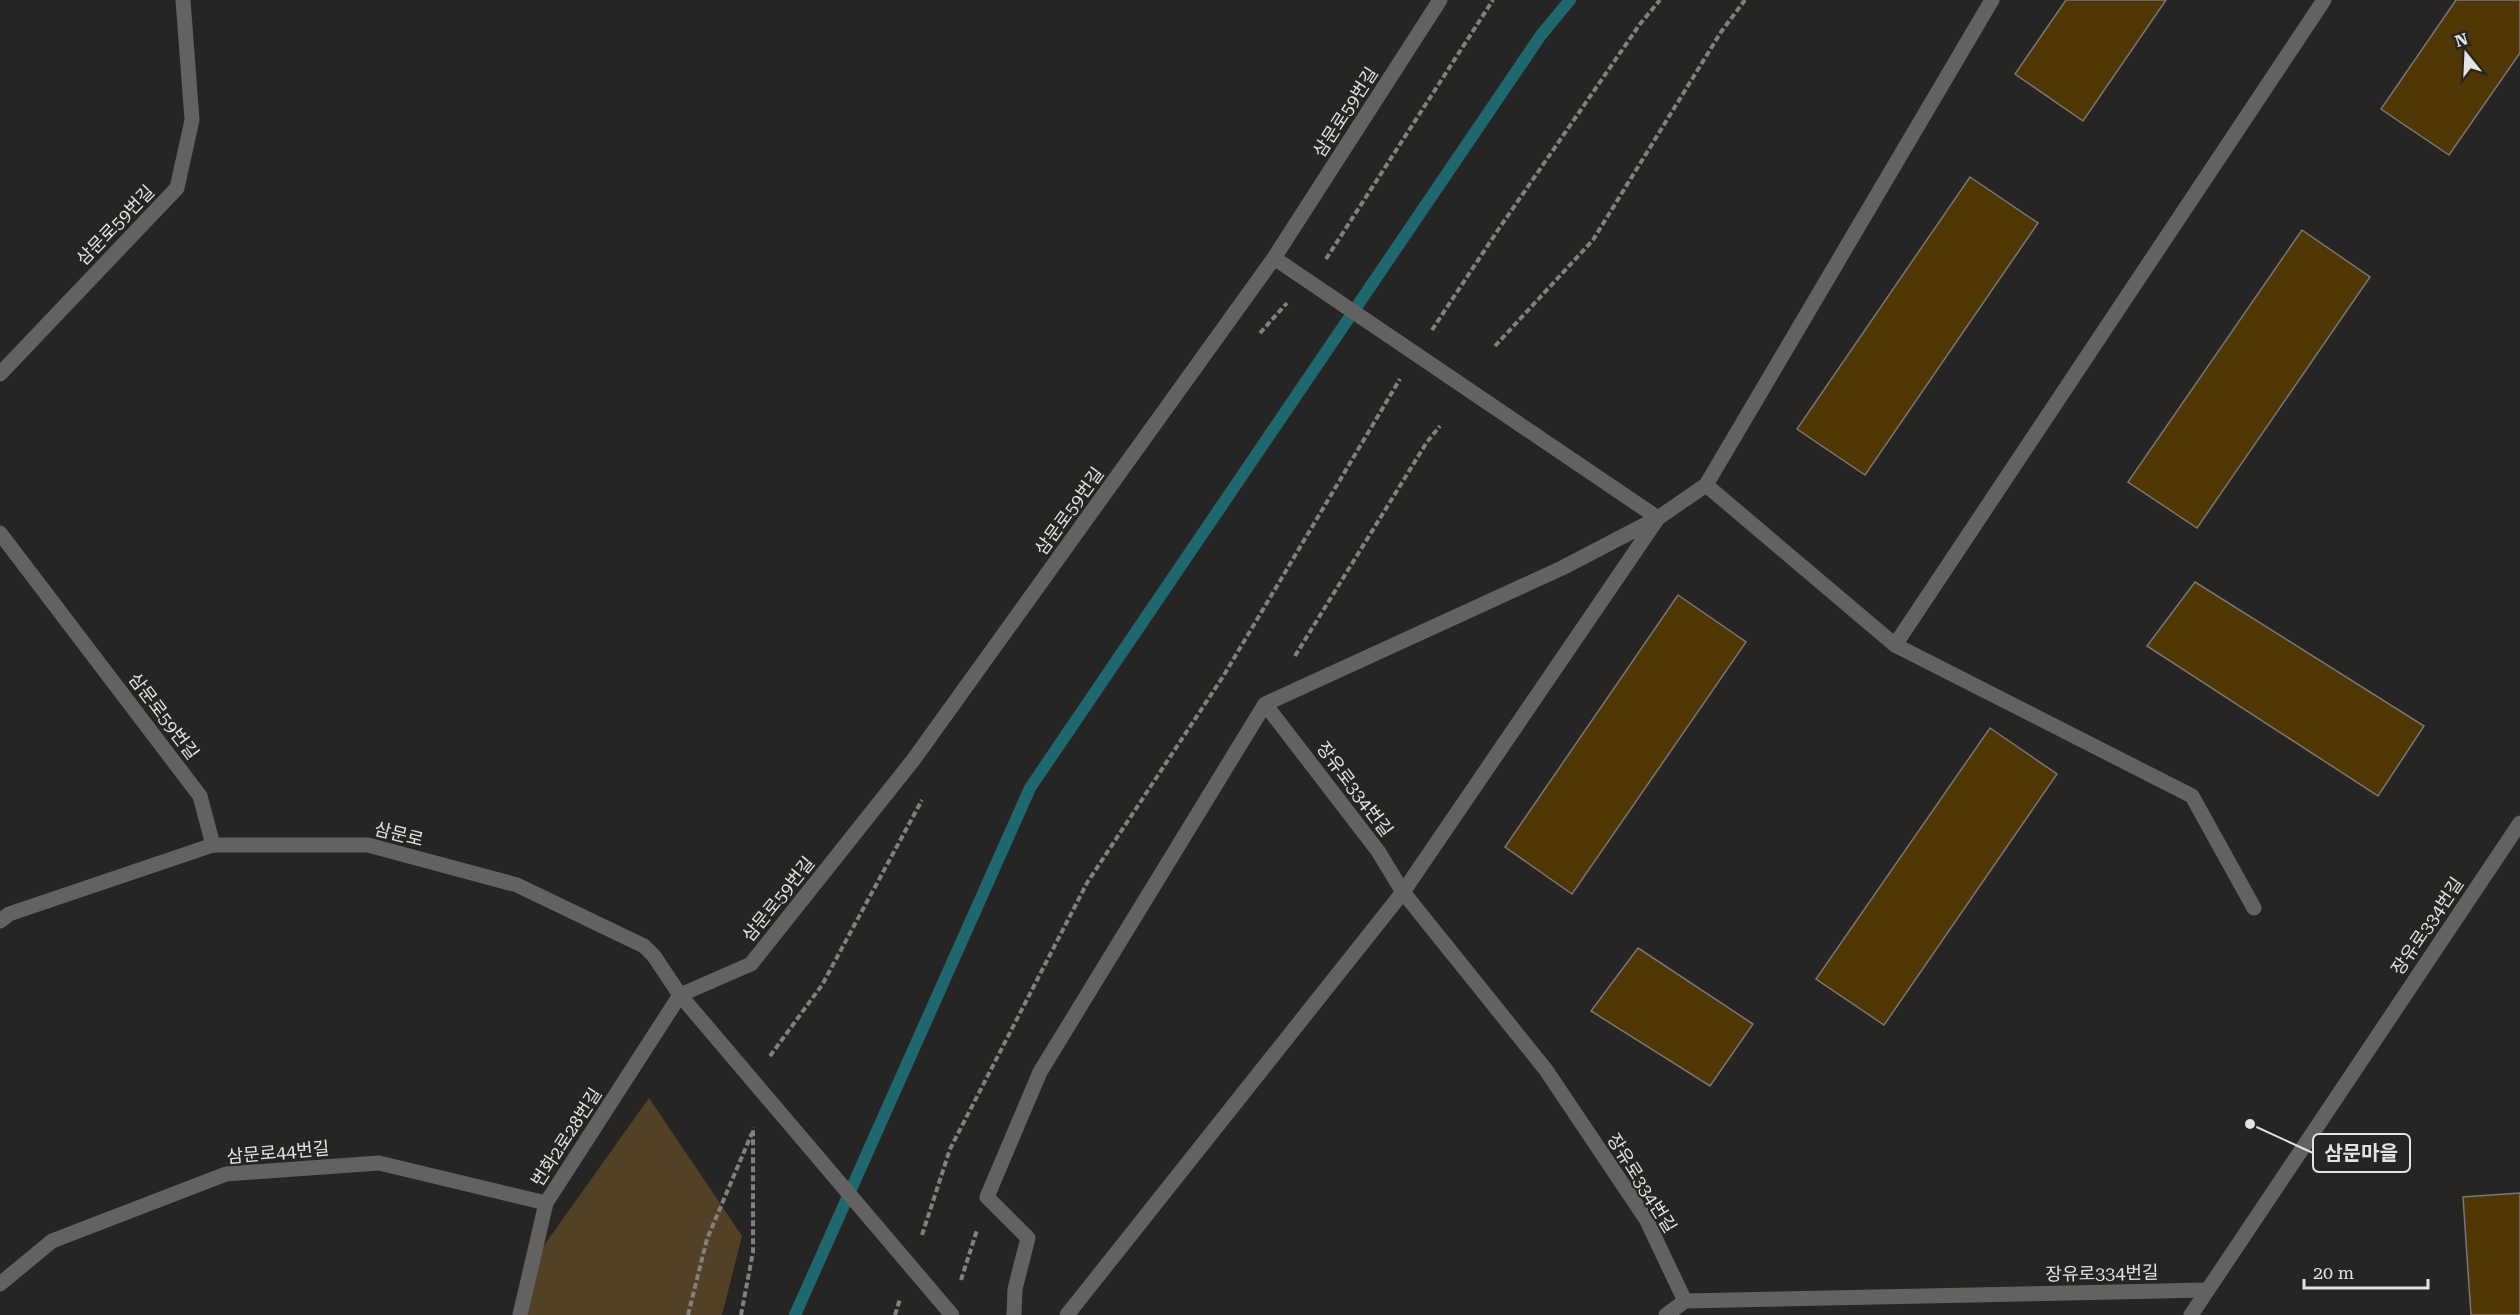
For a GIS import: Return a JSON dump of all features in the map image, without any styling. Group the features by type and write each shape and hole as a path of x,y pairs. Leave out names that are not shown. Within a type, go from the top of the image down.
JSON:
{"street":[{"name":"삼문로59번길","path":"0,374 177,188 192,120 183,0"},
{"name":"삼문로59번길","path":"680,995 751,964 914,759 1274,258 1440,0"},
{"path":"1014,1315 1015,1289 1028,1238 987,1197 1040,1072 1265,704 1562,568 1658,518 1706,485 1992,0"},
{"path":"1895,645 2324,0"},
{"path":"1274,258 1658,518"},
{"path":"1706,485 1895,645 2192,796 2254,908"},
{"path":"1066,1315 1404,892 1658,518"},
{"name":"삼문로59번길","path":"0,533 200,796 213,845"},
{"name":"장유로334번길","path":"1265,704 1378,851 1404,892 1546,1070 1646,1219 1685,1301 2206,1290"},
{"name":"장유로334번길","path":"2192,1315 2206,1290 2520,823"},
{"name":"삼문로","path":"0,921 9,914 213,845 368,845 518,885 644,946 654,956 680,995 952,1315"},
{"name":"번화2로28번길","path":"520,1315 546,1203 680,995"},
{"name":"삼문로44번길","path":"0,1284 52,1241 226,1174 379,1163 546,1203"},
{"path":"1666,1315 1685,1301"}],"path":[{"path":"1322,265 1493,0"},
{"path":"1427,338 1640,24 1660,0"},
{"path":"1496,346 1593,240 1721,33 1745,0"},
{"path":"1257,336 1290,300"},
{"path":"921,1237 950,1149 1087,883 1224,675 1401,377"},
{"path":"1265,704 1427,442 1440,426"},
{"path":"767,1060 822,985 928,790"},
{"path":"741,1315 753,1252 753,1119"},
{"path":"688,1315 707,1239 753,1130"},
{"path":"961,1282 987,1197"},
{"path":"895,1315 902,1293"}],"shaded area":[{"path":"649,1098 742,1236 722,1315 527,1315 540,1251"}],"building":[{"path":"2066,0 2166,0 2083,121 2015,74"},
{"path":"2456,0 2520,0 2520,53 2449,155 2381,109"},
{"path":"1970,177 2038,223 1865,475 1797,429"},
{"path":"2302,230 2370,277 2197,528 2128,482"},
{"path":"2195,582 2424,726 2378,796 2147,646"},
{"path":"1678,595 1746,642 1572,894 1505,847"},
{"path":"1990,728 2057,774 1884,1025 1816,979"},
{"path":"1638,948 1753,1024 1710,1086 1591,1011"},
{"path":"2520,1193 2520,1315 2471,1315 2463,1197"}],"waterway":[{"path":"795,1315 1030,788 1541,35 1570,0"}],"place":[{"name":"삼문마을","path":"2250,1124"}]}
